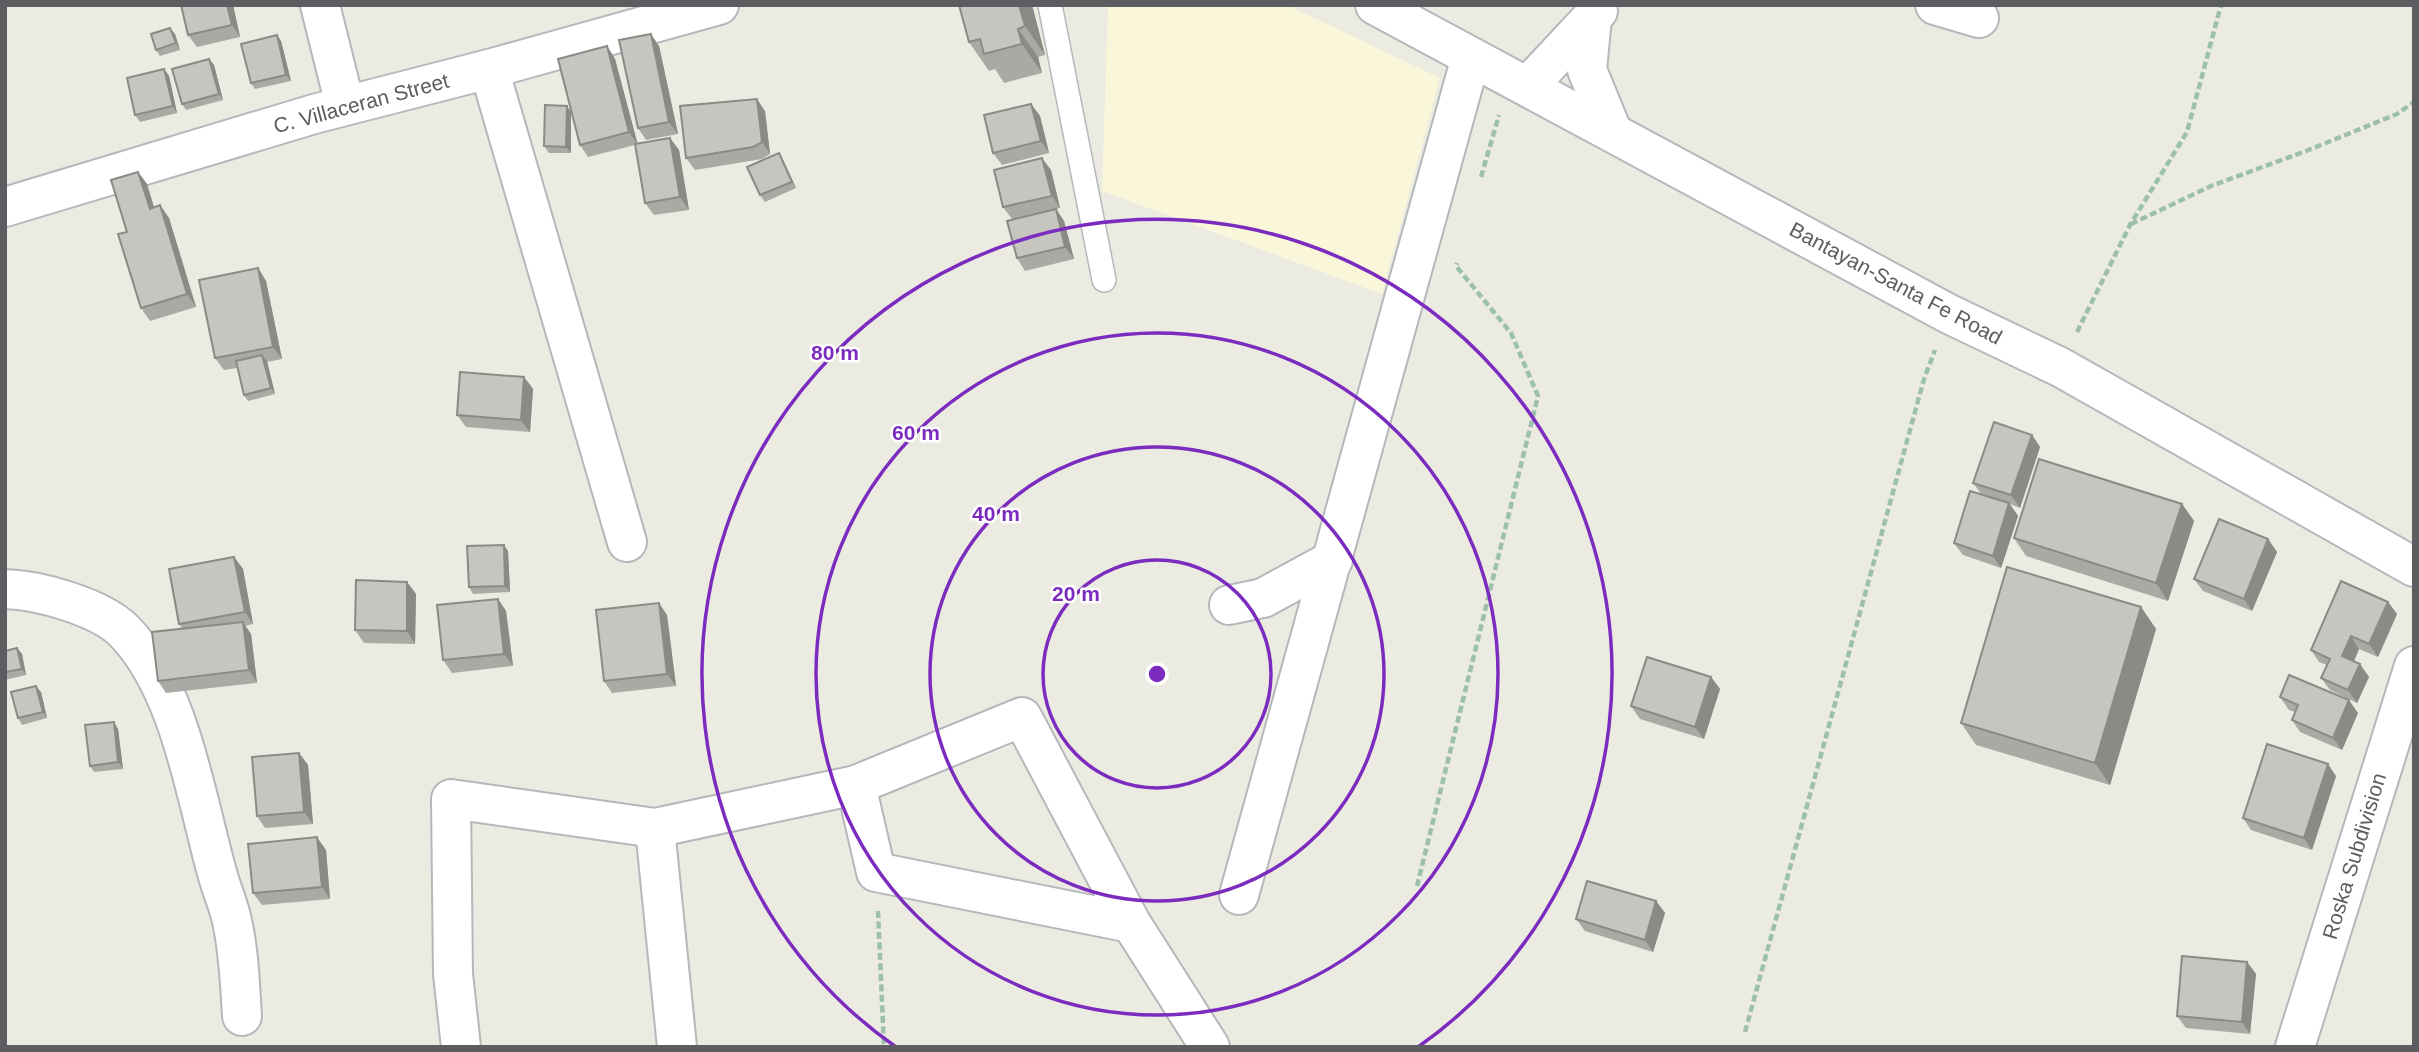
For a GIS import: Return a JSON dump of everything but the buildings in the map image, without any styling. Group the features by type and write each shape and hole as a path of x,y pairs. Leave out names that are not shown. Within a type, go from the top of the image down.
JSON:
{"street":[{"path":"320,5 345,105"},
{"name":"C. Villaceran Street","path":"5,208 345,105 489,69 719,5"},
{"name":"Bantayan-Santa Fe Road","path":"1375,5 1949,314 2060,368 2414,567"},
{"path":"1934,5 1979,18"},
{"path":"1519,82 1598,12"},
{"path":"1598,12 1587,70 1612,131"},
{"path":"1239,895 1471,57"},
{"path":"489,69 626,542"},
{"path":"1229,605 1263,598 1333,560"},
{"path":"5,589 79,604 121,628 145,654 166,699 192,769 218,876 232,920 242,1016"},
{"name":"Roska Subdivision","path":"2295,1047 2414,666"},
{"path":"461,1047 453,974 451,799 655,828 856,785 1022,717 1130,923 1210,1047"},
{"path":"856,785 876,872 1130,923"},
{"path":"655,828 677,1047"}],"lane":[{"path":"1050,5 1104,281"}],"path":[{"path":"2060,368 2130,225 2186,132 2221,5"},
{"path":"1481,178 1519,82"},
{"path":"2130,225 2211,186 2397,114 2414,102"},
{"path":"1417,886 1538,396 1511,333 1456,266 1459,254"},
{"path":"1745,1032 1924,379 1949,314"},
{"path":"876,872 884,1047"}],"shaded area":[{"path":"1108,5 1287,5 1440,78 1382,294 1102,191"}]}
